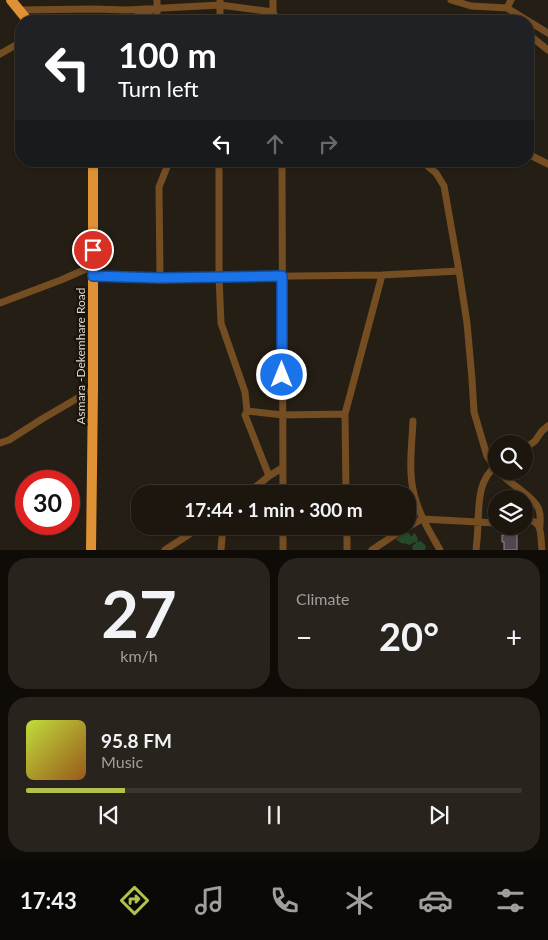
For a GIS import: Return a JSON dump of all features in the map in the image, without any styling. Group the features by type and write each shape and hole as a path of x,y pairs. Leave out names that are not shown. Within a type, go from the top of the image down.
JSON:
{"highway":[{"path":"11,0 23,15"},
{"name":"Asmara -Dekemhare Road","path":"91,550 93,167"}],"street":[{"path":"94,0 94,9"},
{"path":"274,0 273,12 275,15"},
{"path":"451,0 472,6 507,8 519,15"},
{"path":"507,8 511,0"},
{"path":"19,10 127,10 157,4 220,3 273,12"},
{"path":"137,15 157,4"},
{"path":"534,24 548,33"},
{"path":"534,39 548,50"},
{"path":"0,54 15,45"},
{"path":"534,157 548,164"},
{"path":"160,278 158,187 167,167"},
{"path":"219,167 221,323 245,392 247,411 245,415 269,476"},
{"path":"282,167 283,485"},
{"path":"429,167 436,173 444,186 469,342 474,412 488,457"},
{"path":"0,303 61,280 93,271 160,278 382,275 459,271"},
{"path":"346,485 345,414 382,275"},
{"path":"0,443 9,440 42,418 93,389"},
{"path":"247,411 283,415 345,414"},
{"path":"413,421 411,477 414,494 422,519 440,550"},
{"path":"533,443 548,426"},
{"path":"258,485 282,468"},
{"path":"476,550 479,499 483,483 488,475"},
{"path":"508,480 530,497 540,510 542,550"},
{"path":"372,550 422,519 488,522"},
{"path":"533,521 540,526"},
{"path":"165,550 188,535"},
{"path":"221,550 222,535"},
{"path":"283,535 283,550"},
{"path":"347,535 347,550"}],"green space":[{"path":"402,535 410,535 411,537 416,535 417,542 421,541 426,546 425,550 413,550 412,546 415,542 409,545 396,539"}],"building":[{"path":"502,535 517,535 517,550 504,550"}],"route":[{"path":"93,250 93,276 160,278 282,276 282,375"}]}
